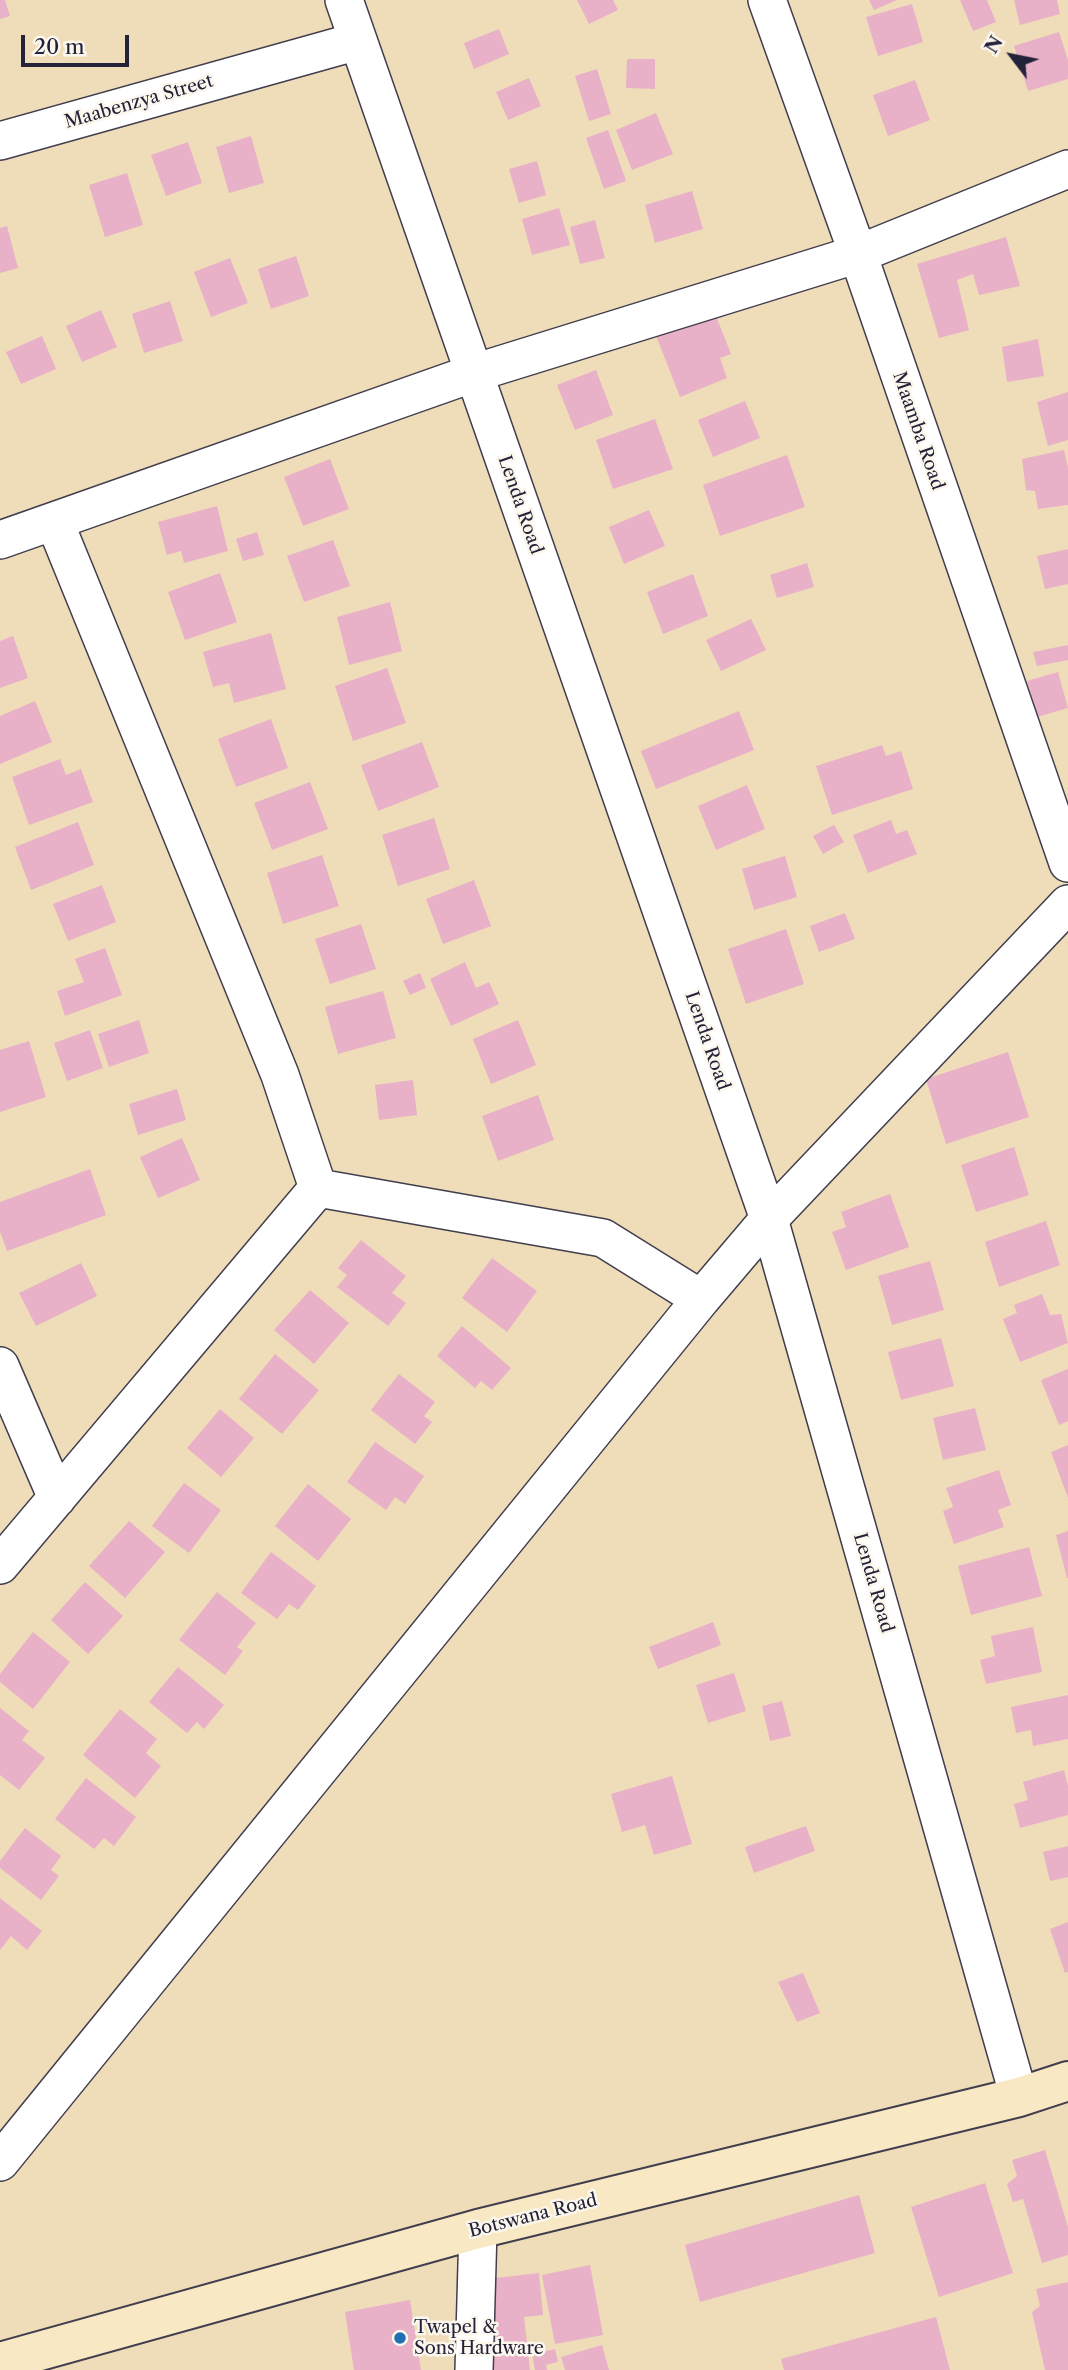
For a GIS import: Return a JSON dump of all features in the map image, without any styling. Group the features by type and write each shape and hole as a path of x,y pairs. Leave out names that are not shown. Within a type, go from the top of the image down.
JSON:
{"street":[{"name":"Lenda Road","path":"344,0 769,1219 1019,2097"},
{"name":"Maamba Road","path":"767,0 858,254 1068,863"},
{"name":"Maabenzya Street","path":"0,141 358,41"},
{"path":"0,540 55,523 474,373 858,254 1068,169"},
{"path":"55,523 280,1075 317,1188"},
{"path":"0,2162 701,1299 769,1219 1068,904"},
{"path":"317,1188 603,1238 701,1299"},
{"path":"0,1565 317,1188"},
{"path":"0,1366 57,1498"},
{"name":"Botswana Road","path":"0,2362 478,2229 1019,2097 1068,2081"},
{"path":"474,2370 478,2229"}],"building":[{"path":"0,0 5,0 10,16 0,19"},
{"path":"577,0 613,0 618,10 589,24"},
{"path":"869,0 897,0 874,10"},
{"path":"960,0 987,0 996,22 973,31"},
{"path":"1014,0 1057,0 1060,14 1020,25"},
{"path":"912,4 923,42 878,56 866,17"},
{"path":"499,29 509,54 474,69 464,43"},
{"path":"1059,32 1068,60 1068,79 1028,91 1014,46"},
{"path":"627,59 655,59 655,89 626,88"},
{"path":"597,69 611,114 589,121 575,76"},
{"path":"529,78 541,106 508,120 496,92"},
{"path":"915,80 930,120 888,136 873,95"},
{"path":"656,113 673,154 632,170 616,130"},
{"path":"608,130 626,181 604,189 586,138"},
{"path":"251,136 264,183 229,193 216,147"},
{"path":"188,142 202,183 166,196 151,155"},
{"path":"537,161 546,195 519,203 509,169"},
{"path":"127,173 143,225 105,237 89,185"},
{"path":"692,191 703,229 655,243 645,205"},
{"path":"559,208 570,245 532,255 522,219"},
{"path":"595,220 605,258 580,264 570,227"},
{"path":"7,226 18,268 0,273 0,228"},
{"path":"1006,237 1020,286 979,295 973,274 957,280 969,330 939,338 917,264"},
{"path":"296,256 309,296 271,309 258,269"},
{"path":"230,258 248,303 211,317 194,272"},
{"path":"170,301 183,341 144,353 132,314"},
{"path":"101,310 117,347 82,362 66,326"},
{"path":"714,311 731,354 720,358 727,378 680,397 655,333"},
{"path":"42,336 56,369 21,384 6,352"},
{"path":"1038,339 1044,376 1007,382 1002,347"},
{"path":"596,370 613,415 575,430 557,385"},
{"path":"1068,392 1068,440 1048,446 1037,402"},
{"path":"745,401 760,438 713,457 698,420"},
{"path":"655,419 673,469 613,489 596,440"},
{"path":"1064,450 1068,467 1068,505 1038,509 1035,491 1026,490 1022,459"},
{"path":"787,455 805,507 720,536 703,485"},
{"path":"330,459 349,509 303,526 284,477"},
{"path":"217,506 228,551 184,563 181,551 167,555 158,522"},
{"path":"649,510 665,546 624,564 609,527"},
{"path":"257,532 264,555 243,561 236,539"},
{"path":"333,540 350,586 304,602 287,556"},
{"path":"1068,549 1068,584 1045,589 1037,556"},
{"path":"807,563 814,587 777,598 770,575"},
{"path":"220,573 237,622 185,640 168,592"},
{"path":"693,574 708,616 663,634 647,592"},
{"path":"390,602 402,651 349,665 337,617"},
{"path":"751,619 766,650 721,671 706,640"},
{"path":"271,633 286,689 234,703 229,683 213,687 203,652"},
{"path":"13,636 28,678 0,688 0,641"},
{"path":"1068,645 1068,660 1037,666 1033,652"},
{"path":"387,668 406,723 353,741 335,686"},
{"path":"1058,672 1068,708 1037,717 1027,681"},
{"path":"35,701 52,742 0,764 0,716"},
{"path":"739,711 754,750 656,789 641,751"},
{"path":"271,719 288,768 236,787 218,739"},
{"path":"422,742 439,787 378,811 361,765"},
{"path":"882,745 886,756 901,751 913,789 832,815 816,766"},
{"path":"60,759 66,775 81,769 93,802 29,825 12,777"},
{"path":"310,782 328,829 272,850 254,803"},
{"path":"747,785 765,829 716,850 698,806"},
{"path":"434,818 450,869 398,886 382,835"},
{"path":"891,820 896,834 907,830 917,854 868,873 853,835"},
{"path":"78,822 94,865 31,890 15,847"},
{"path":"834,825 844,842 823,854 813,836"},
{"path":"322,855 339,906 283,924 267,873"},
{"path":"785,856 797,897 754,910 742,869"},
{"path":"474,880 491,926 443,944 426,899"},
{"path":"102,885 116,922 68,941 53,904"},
{"path":"845,913 855,939 819,952 810,926"},
{"path":"361,924 376,969 330,984 315,939"},
{"path":"786,929 804,984 746,1004 728,949"},
{"path":"105,948 122,995 65,1016 57,991 84,982 75,959"},
{"path":"465,962 476,988 489,982 499,1004 451,1026 430,979"},
{"path":"420,973 426,988 410,995 403,981"},
{"path":"383,991 396,1038 338,1054 325,1007"},
{"path":"139,1020 149,1053 109,1067 98,1034"},
{"path":"518,1020 536,1065 491,1084 473,1039"},
{"path":"90,1030 103,1068 67,1081 54,1043"},
{"path":"29,1041 46,1097 0,1112 0,1050"},
{"path":"1008,1052 1029,1117 946,1144 926,1079"},
{"path":"413,1080 417,1115 379,1120 375,1085"},
{"path":"177,1089 186,1120 138,1135 129,1104"},
{"path":"538,1095 554,1140 498,1161 482,1116"},
{"path":"182,1138 200,1180 158,1198 140,1157"},
{"path":"1014,1147 1029,1195 976,1212 961,1165"},
{"path":"90,1169 106,1215 7,1251 0,1232 0,1202"},
{"path":"890,1194 909,1247 846,1270 832,1232 846,1227 841,1212"},
{"path":"1046,1221 1060,1265 999,1287 985,1242"},
{"path":"361,1240 406,1276 392,1293 406,1303 388,1326 337,1287 347,1275 338,1268"},
{"path":"492,1258 537,1291 507,1332 462,1298"},
{"path":"930,1261 944,1310 892,1325 878,1276"},
{"path":"81,1263 97,1296 36,1326 19,1293"},
{"path":"310,1290 349,1323 314,1364 274,1330"},
{"path":"1042,1294 1050,1315 1061,1314 1068,1343 1020,1362 1003,1319 1017,1313 1014,1305"},
{"path":"462,1326 511,1368 492,1390 481,1381 475,1388 437,1356"},
{"path":"941,1338 954,1386 901,1400 888,1352"},
{"path":"275,1354 319,1390 282,1434 239,1399"},
{"path":"1068,1369 1068,1421 1059,1425 1041,1380"},
{"path":"399,1374 435,1402 424,1416 432,1422 415,1444 371,1410"},
{"path":"975,1408 986,1450 943,1460 933,1418"},
{"path":"220,1409 254,1438 221,1477 187,1448"},
{"path":"375,1442 424,1476 405,1504 395,1497 386,1510 347,1482"},
{"path":"1068,1445 1068,1498 1051,1452"},
{"path":"999,1470 1011,1505 998,1510 1004,1527 954,1544 943,1511 953,1507 946,1488"},
{"path":"184,1483 221,1510 189,1553 152,1526"},
{"path":"308,1484 351,1519 318,1561 275,1526"},
{"path":"129,1521 165,1552 125,1598 89,1566"},
{"path":"1068,1531 1068,1578 1067,1578 1056,1535"},
{"path":"1029,1547 1042,1596 971,1615 958,1566"},
{"path":"271,1552 316,1586 298,1610 289,1604 277,1619 241,1593"},
{"path":"85,1582 123,1616 88,1654 51,1620"},
{"path":"217,1592 256,1623 237,1647 243,1651 225,1675 179,1640"},
{"path":"713,1622 721,1645 658,1669 649,1647"},
{"path":"1033,1627 1042,1672 986,1684 980,1660 995,1656 991,1636"},
{"path":"33,1632 70,1662 33,1709 0,1682 0,1674"},
{"path":"178,1667 224,1705 204,1729 197,1722 187,1733 149,1702"},
{"path":"734,1673 746,1711 708,1723 696,1685"},
{"path":"1068,1695 1068,1739 1033,1746 1031,1730 1016,1733 1011,1707"},
{"path":"782,1701 791,1736 770,1741 762,1706"},
{"path":"0,1708 29,1731 22,1740 45,1758 19,1790 0,1775"},
{"path":"120,1709 157,1739 146,1753 161,1766 135,1798 83,1755"},
{"path":"1064,1770 1068,1786 1068,1815 1020,1828 1014,1804 1028,1800 1023,1782"},
{"path":"672,1776 692,1844 654,1855 645,1825 622,1832 611,1794"},
{"path":"86,1778 136,1817 114,1846 104,1838 94,1849 55,1819"},
{"path":"806,1826 815,1851 754,1873 745,1847"},
{"path":"25,1828 61,1856 51,1870 59,1876 41,1900 0,1868 0,1861"},
{"path":"1068,1846 1068,1877 1050,1881 1043,1852"},
{"path":"0,1898 42,1931 27,1950 11,1936 0,1950"},
{"path":"1068,1922 1068,1972 1065,1973 1050,1929"},
{"path":"803,1973 820,2013 797,2022 778,1982"},
{"path":"1045,2150 1068,2227 1068,2255 1042,2263 1023,2199 1013,2202 1007,2184 1017,2176 1012,2160"},
{"path":"985,2183 1013,2273 939,2297 911,2207"},
{"path":"859,2195 875,2253 700,2302 685,2245"},
{"path":"590,2265 603,2335 555,2344 542,2275"},
{"path":"539,2273 543,2315 524,2317 530,2370 489,2370 479,2280"},
{"path":"1068,2282 1068,2370 1045,2370 1032,2312 1040,2306 1036,2289"},
{"path":"410,2300 421,2370 354,2370 345,2312"},
{"path":"936,2317 950,2370 784,2370 781,2359"},
{"path":"602,2345 609,2370 565,2370 561,2357"},
{"path":"555,2349 558,2362 546,2365 547,2370 535,2370 532,2354"}],"place":[{"name":"Twapel & Sons Hardware","path":"400,2338"}]}
